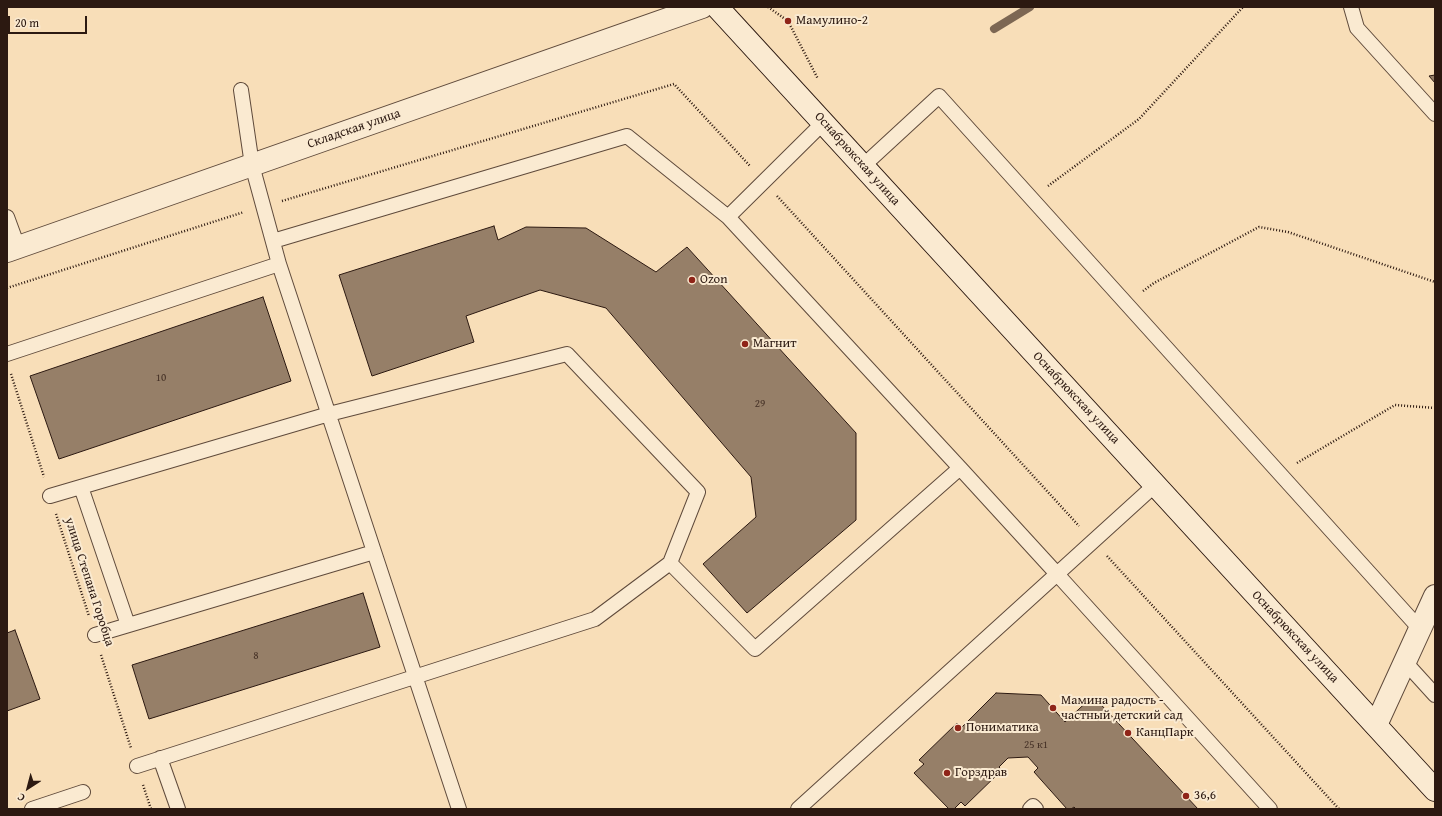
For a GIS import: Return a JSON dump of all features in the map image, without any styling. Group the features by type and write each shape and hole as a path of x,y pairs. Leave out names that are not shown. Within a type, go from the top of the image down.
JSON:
{"street":[{"name":"Складская улица","path":"13,249 702,7"},
{"name":"Оснабрюкская улица","path":"717,7 1435,790"},
{"path":"1376,725 1435,596"}],"lane":[{"path":"1351,7 1357,28 1435,114"},
{"path":"241,90 252,165 279,264 459,809"},
{"path":"863,166 939,96 1420,629"},
{"path":"728,217 824,122"},
{"path":"273,241 628,136 728,217 960,468 1270,809"},
{"path":"7,217 13,249"},
{"path":"7,354 279,264"},
{"path":"50,496 329,414 567,354 698,492 670,563 595,619 137,766"},
{"path":"670,563 755,649 960,468"},
{"path":"798,809 1155,485"},
{"path":"81,487 128,625"},
{"path":"95,635 374,552"},
{"path":"1405,662 1435,694"},
{"path":"160,758 178,809"},
{"path":"32,809 83,792"},
{"path":"1030,809 1033,806 1036,809"}],"path":[{"path":"1031,198 1139,119 1243,7"},
{"path":"7,288 264,206 674,84 1339,809"},
{"path":"1126,303 1154,283 1260,227 1288,232 1435,282"},
{"name":"улица Степана Горобца","path":"9,370 151,809"},
{"path":"1279,473 1395,405 1435,408"}],"building":[{"path":"1435,75 1435,83 1429,76"},
{"path":"494,226 498,240 526,227 586,228 656,272 687,247 856,433 856,520 747,613 703,564 756,517 751,477 606,308 540,290 466,316 474,342 372,376 339,275"},
{"path":"263,297 291,381 59,459 30,376"},
{"path":"363,593 380,647 149,719 132,665"},
{"path":"15,630 40,699 7,711 7,633"},
{"path":"996,693 1041,695 1065,722 1093,696 1198,809 1076,809 1074,807 1067,809 1034,772 1038,768 1028,757 1008,758 999,767 1002,770 965,806 961,802 954,809 949,809 914,773 924,764 919,760 957,723 961,728"}],"waterway":[{"path":"994,29 1030,7"}],"place":[{"name":"Мамулино-2","path":"788,21"},
{"name":"Ozon","path":"692,280"},
{"name":"Магнит","path":"745,344"},
{"name":"Мамина радость - частный детский сад","path":"1053,708"},
{"name":"Пониматика","path":"958,728"},
{"name":"КанцПарк","path":"1128,733"},
{"name":"Горздрав","path":"947,773"},
{"name":"36,6","path":"1186,796"}]}
